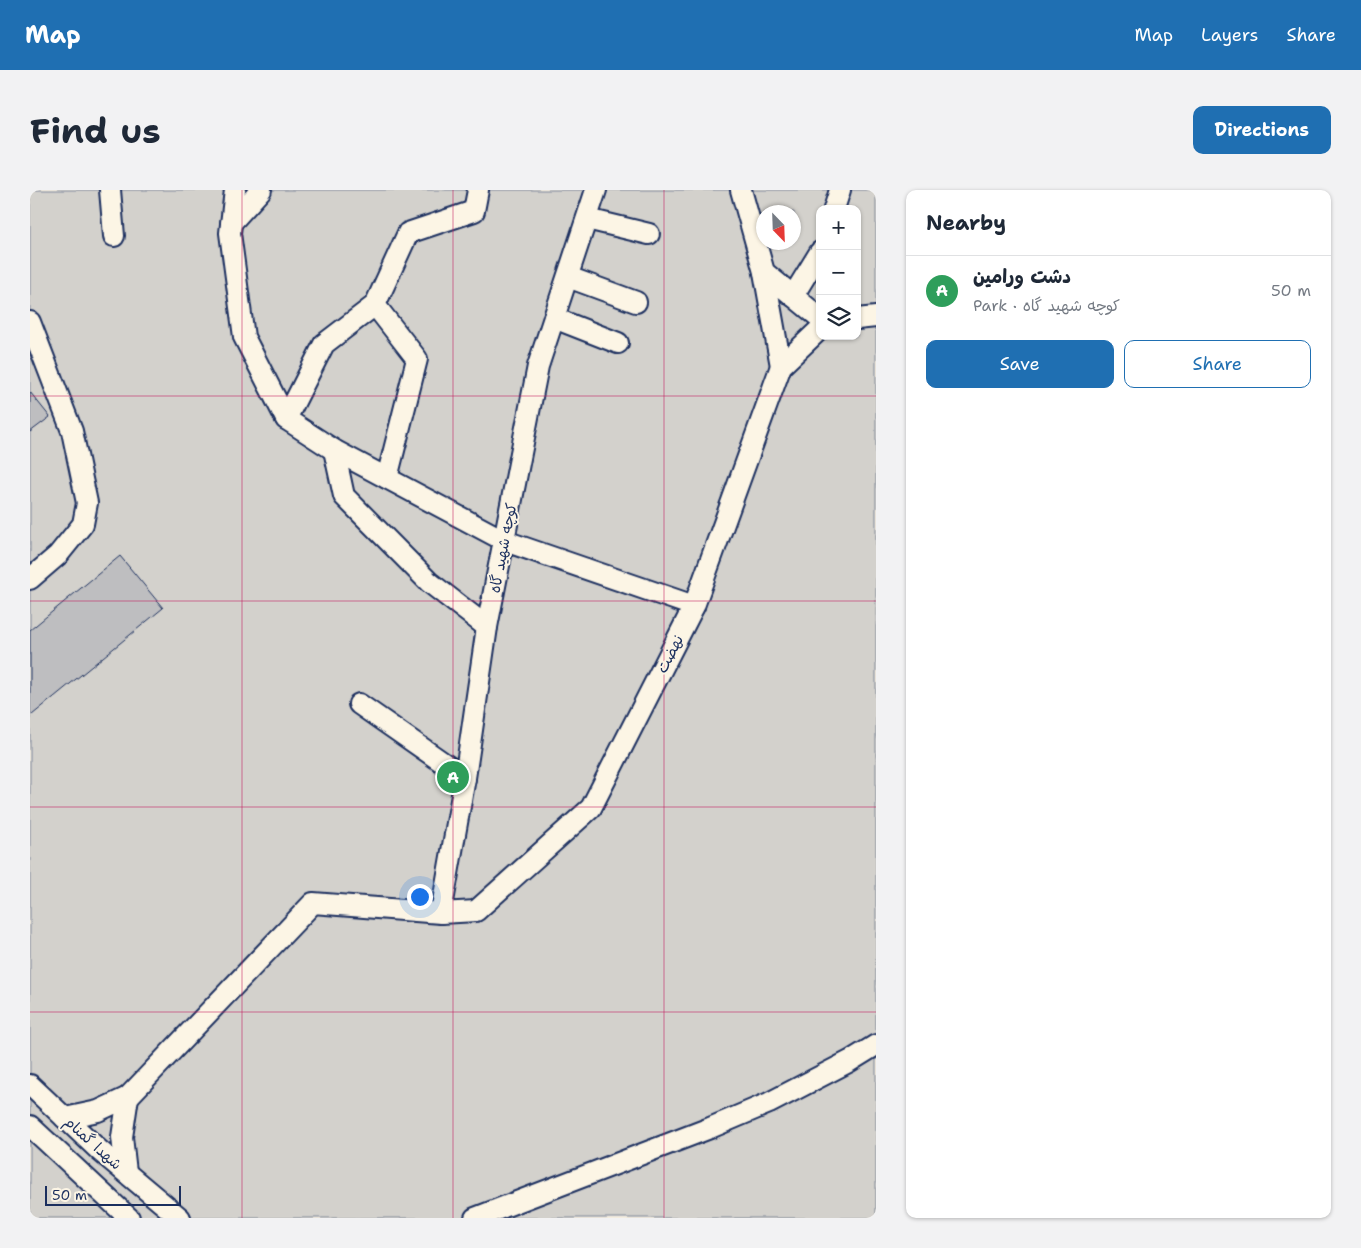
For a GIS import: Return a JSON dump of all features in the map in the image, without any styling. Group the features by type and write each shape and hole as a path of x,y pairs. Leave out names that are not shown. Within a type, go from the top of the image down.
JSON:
{"street":[{"path":"110,190 114,236"},
{"path":"235,190 230,233 244,337 286,419 334,450 504,541 694,606"},
{"path":"231,223 260,190"},
{"path":"286,419 324,344 375,305 408,233 474,210 478,190"},
{"name":"کوچه شهید گاه","path":"441,913 465,778 487,627 538,366 596,190"},
{"path":"741,190 764,272 780,366"},
{"path":"835,205 840,190"},
{"path":"587,219 649,234"},
{"path":"793,296 816,259"},
{"path":"764,272 816,315"},
{"path":"568,277 636,302"},
{"path":"375,305 417,359 387,478"},
{"path":"861,319 876,317"},
{"path":"554,318 618,343"},
{"path":"30,322 72,431 87,503 83,524 58,555 30,579"},
{"name":"نهضت","path":"128,1097 313,903 441,913 476,911 591,808 694,606 780,366 816,333"},
{"path":"334,450 344,496 429,582 487,627"},
{"path":"359,704 465,778"},
{"path":"475,1218 710,1128 769,1103 850,1061 876,1045"},
{"name":"شهدا گمنام","path":"30,1085 100,1151 180,1218"},
{"path":"65,1118 98,1111 128,1097"},
{"path":"126,1172 122,1136 128,1097"},
{"name":"شهدا گمنام","path":"30,1126 129,1218"}],"shaded area":[{"path":"30,190 876,190 876,1218 30,1218"}],"building":[{"path":"30,392 50,417 30,432"},
{"path":"120,556 163,608 32,715 30,713 30,630"}],"place":[{"name":"دشت ورامین","path":"453,777"}]}
